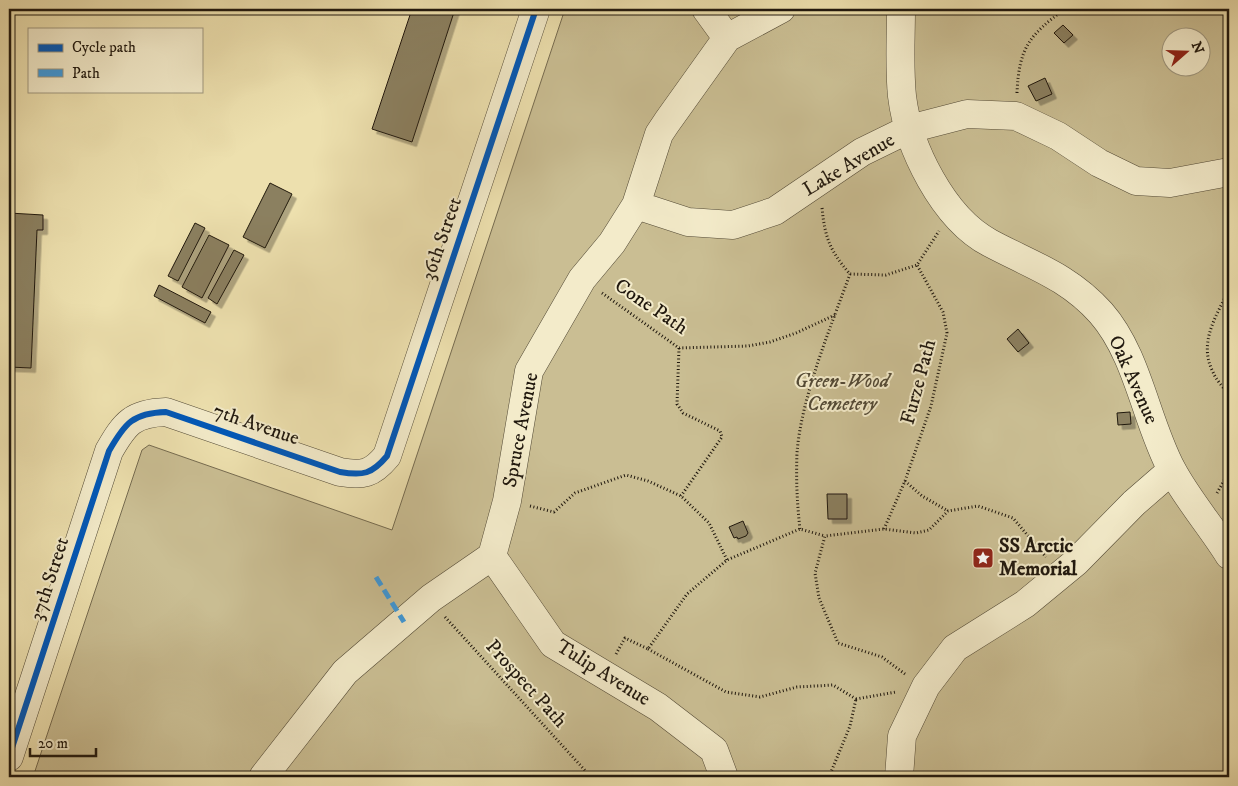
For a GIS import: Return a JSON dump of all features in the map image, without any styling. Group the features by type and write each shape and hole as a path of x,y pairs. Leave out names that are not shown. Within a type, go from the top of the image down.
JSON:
{"street":[{"name":"36th Street","path":"368,472 377,467 387,456 536,9"},
{"path":"706,9 727,38"},
{"name":"Spruce Avenue","path":"492,556 507,501 530,371 582,279 612,243 636,205 659,134 727,38 781,9"},
{"name":"Oak Avenue","path":"901,9 902,96 909,129 937,192 965,227 989,243 1042,267 1076,290 1102,314 1125,352 1172,470 1229,554"},
{"name":"Lake Avenue","path":"636,205 688,222 733,226 774,211 862,152 909,129 967,114 1016,116 1058,136 1100,163 1136,181 1170,184 1229,172"},
{"name":"7th Avenue","path":"134,418 148,412 166,412 340,472 357,475 368,472"},
{"name":"37th Street","path":"9,757 109,452 120,431 134,418"},
{"path":"899,777 902,736 926,686 955,648 1025,604 1061,574 1134,503 1172,470"},
{"path":"263,777 345,672 432,598 492,556"},
{"name":"Tulip Avenue","path":"492,556 553,644 592,667 603,676 658,707 714,750 724,777"}],"path":[{"path":"1016,116 1018,75 1026,44 1041,26 1065,9"},
{"path":"819,182 824,232 833,254 850,274 886,275 917,265 952,212"},
{"path":"800,529 796,494 797,460 804,410 850,274"},
{"path":"1229,290 1209,332 1206,350 1213,372 1229,395"},
{"path":"679,348 677,404 684,413 720,431 722,437 682,496"},
{"path":"529,506 554,512 574,492 626,475 648,481 682,496 709,523 727,560"},
{"path":"905,481 922,496 948,511"},
{"path":"648,649 687,594 727,560 800,529 826,536 884,529 916,533 929,530 948,511 978,506 1013,518 1061,574"},
{"path":"826,536 815,573 819,598 838,643 882,657 898,670 926,686"},
{"path":"603,676 625,638 726,692 760,698 797,687 833,685 856,699 926,686"},
{"path":"830,777 850,726 856,699"}],"green space":[{"name":"Green-Wood Cemetery","path":"565,9 1229,9 1229,777 33,777 142,450 149,445 392,530"}],"building":[{"path":"412,9 455,9 412,142 372,129"},
{"path":"1063,25 1073,35 1064,43 1054,33"},
{"path":"1045,78 1052,94 1036,101 1028,86"},
{"path":"270,183 292,194 265,248 243,237"},
{"path":"9,213 43,215 43,230 37,230 31,368 9,367"},
{"path":"195,223 205,228 178,281 168,276"},
{"path":"209,235 229,245 202,298 182,287"},
{"path":"234,250 244,255 217,304 208,298"},
{"path":"159,285 211,312 205,323 154,296"},
{"path":"1018,329 1029,343 1018,352 1007,339"},
{"path":"1130,412 1131,424 1118,425 1117,413"},
{"path":"827,494 847,494 847,519 828,519"},
{"path":"743,521 748,533 746,536 738,539 737,537 734,538 729,527"}],"marked path":[{"path":"376,577 404,622"}],"cycle path":[{"path":"9,757 109,451 120,433 131,421 145,415 166,412 340,472 355,474 372,470 387,456 536,9"}],"place":[{"name":"SS Arctic Memorial","path":"983,558"}]}
